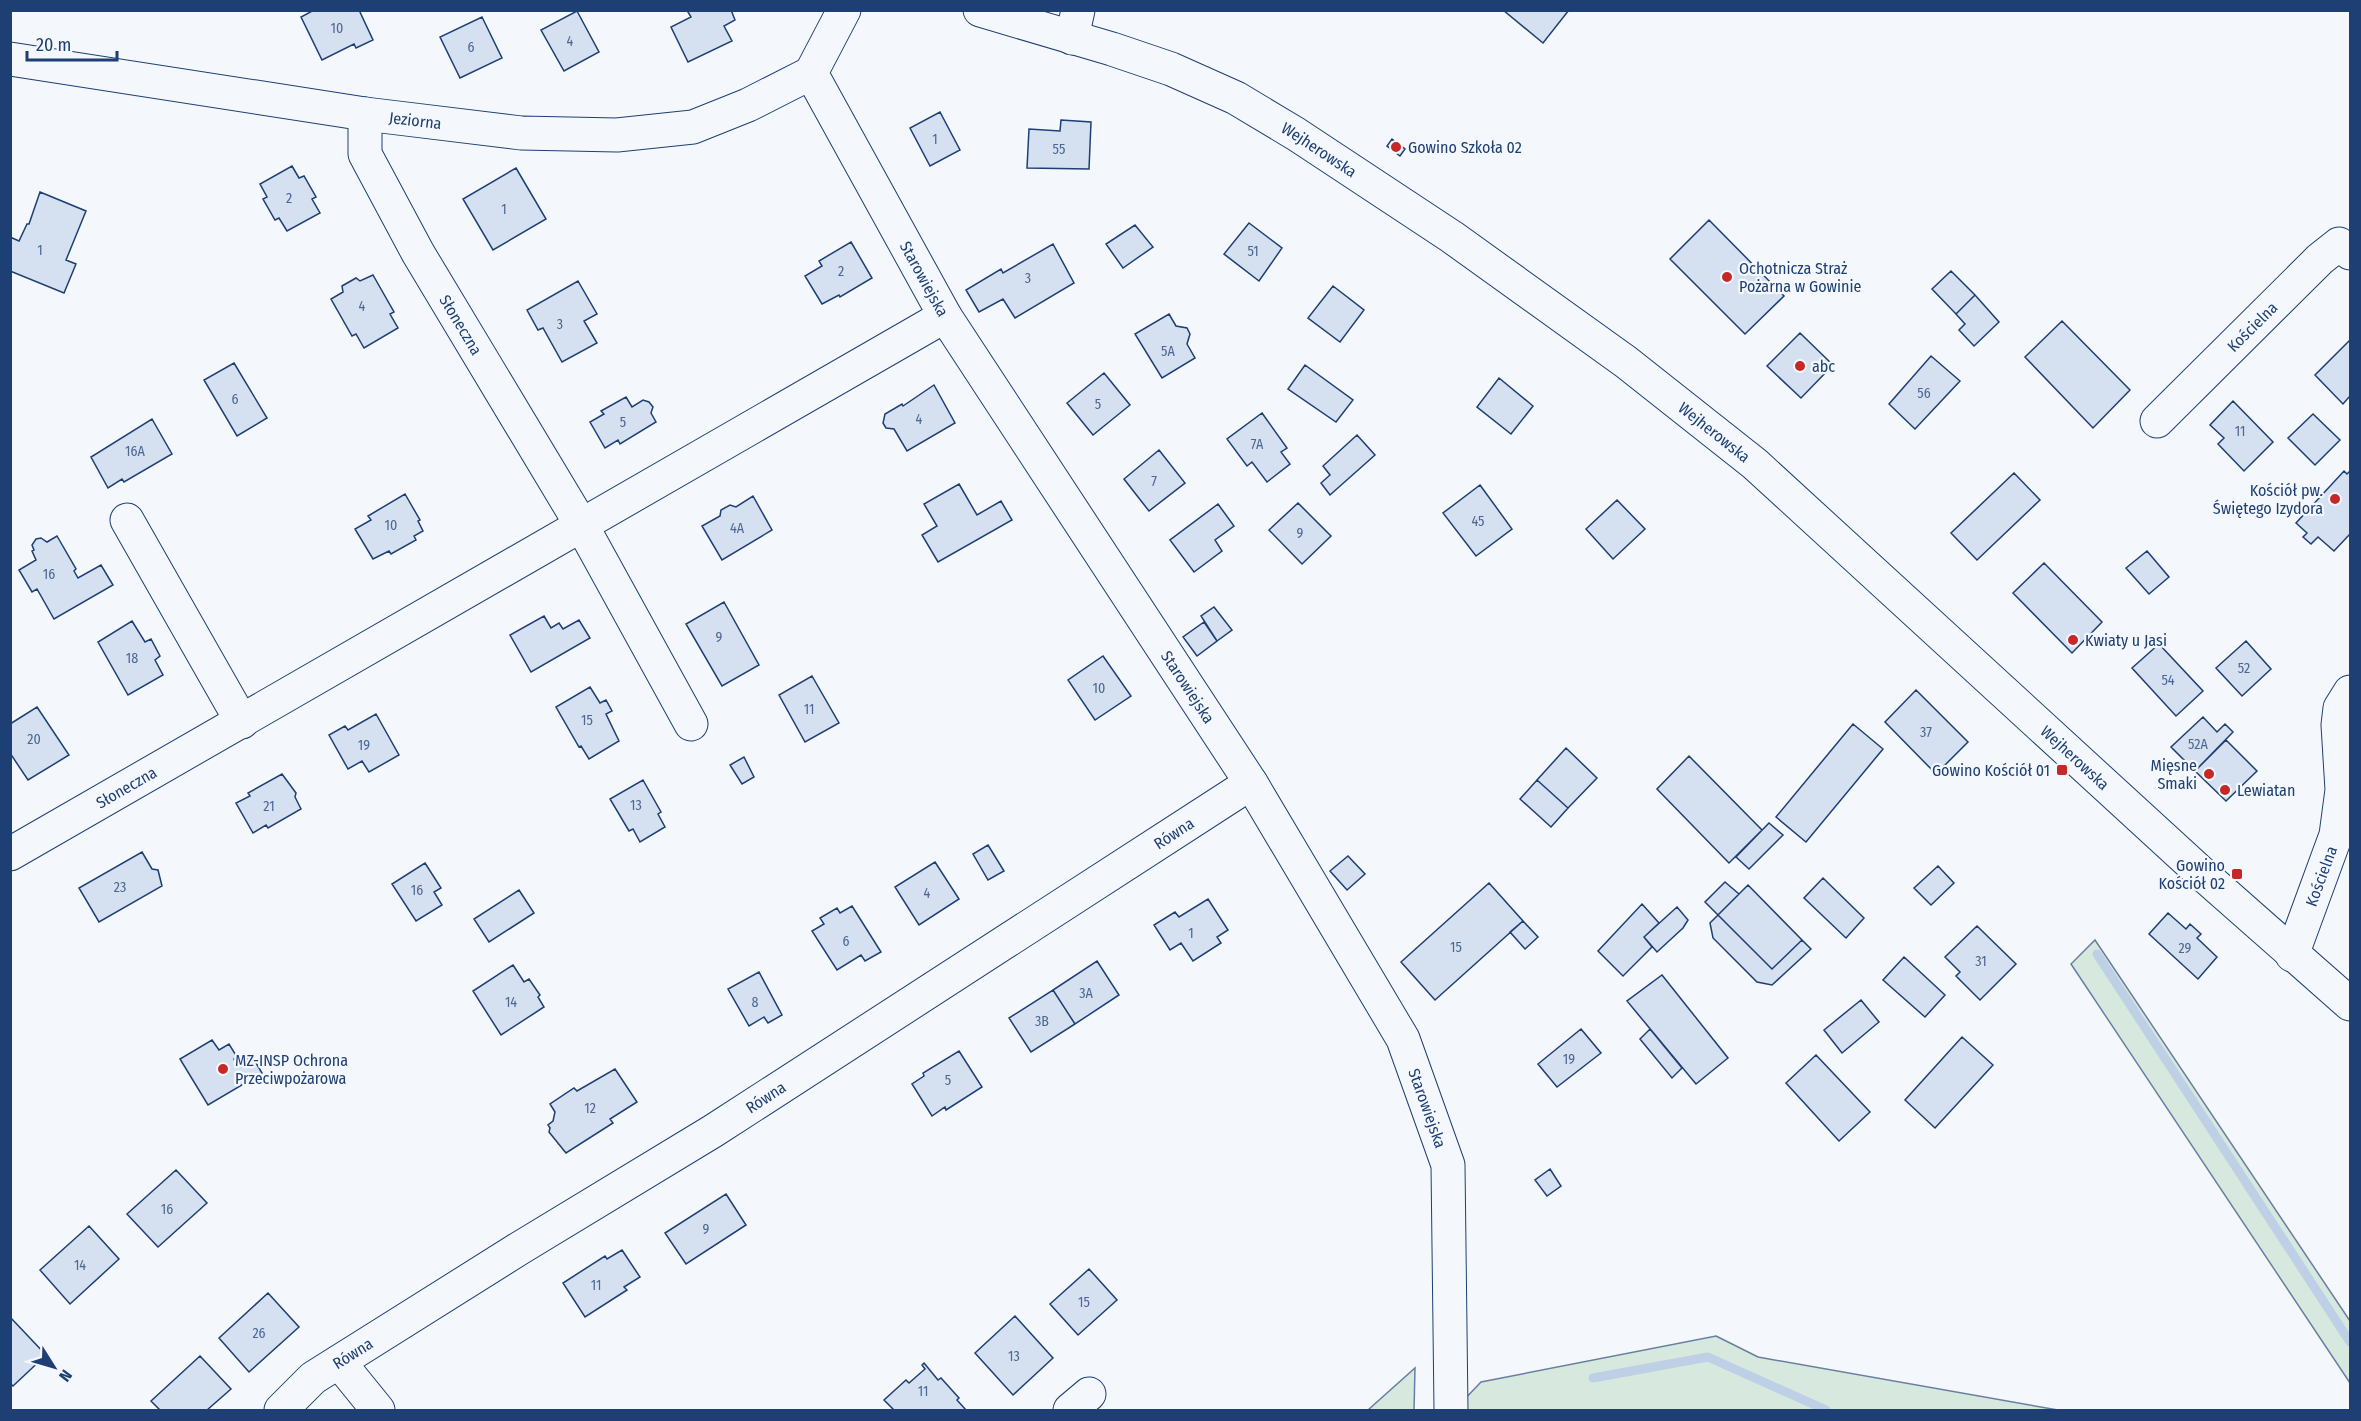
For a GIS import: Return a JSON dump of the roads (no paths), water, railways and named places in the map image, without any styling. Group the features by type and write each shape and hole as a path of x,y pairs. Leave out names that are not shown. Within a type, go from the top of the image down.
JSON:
{"street":[{"path":"811,73 844,10"},
{"name":"Wejherowska","path":"980,10 1075,24 1236,98 1296,134 1452,237 1626,362 1755,464 2292,955 2350,1004"},
{"name":"Jeziorna","path":"10,59 365,114 521,133 617,135 693,127 748,105 811,73"},
{"name":"Starowiejska","path":"811,73 945,316 1251,783 1403,1039 1449,1165 1451,1410"},
{"name":"Słoneczna","path":"365,114 365,154 418,254 582,526 691,724"},
{"name":"Kościelna","path":"2157,421 2320,259 2339,244 2350,253"},
{"name":"Słoneczna","path":"10,854 945,316"},
{"path":"127,520 242,722"},
{"name":"Kościelna","path":"2292,955 2336,835 2342,790 2338,725 2340,708 2350,692"},
{"name":"Równa","path":"282,1410 313,1378 713,1131 1251,783"},
{"path":"339,1362 378,1410"}],"waterway":[{"path":"2097,954 2350,1342"},
{"path":"1593,1378 1708,1357 1826,1410"}],"place":[{"name":"Gowino Szkoła 02","path":"1396,147"},
{"name":"Ochotnicza Straż Pożarna w Gowinie","path":"1727,277"},
{"name":"abc","path":"1800,366"},
{"name":"Kościół pw. Świętego Izydora","path":"2335,499"},
{"name":"Kwiaty u Jasi","path":"2073,640"},
{"name":"Gowino Kościół 01","path":"2062,770"},
{"name":"Mięsne Smaki","path":"2209,774"},
{"name":"Lewiatan","path":"2225,790"},
{"name":"Gowino Kościół 02","path":"2237,874"},
{"name":"MZ-INSP Ochrona Przeciwpożarowa","path":"223,1069"}]}
